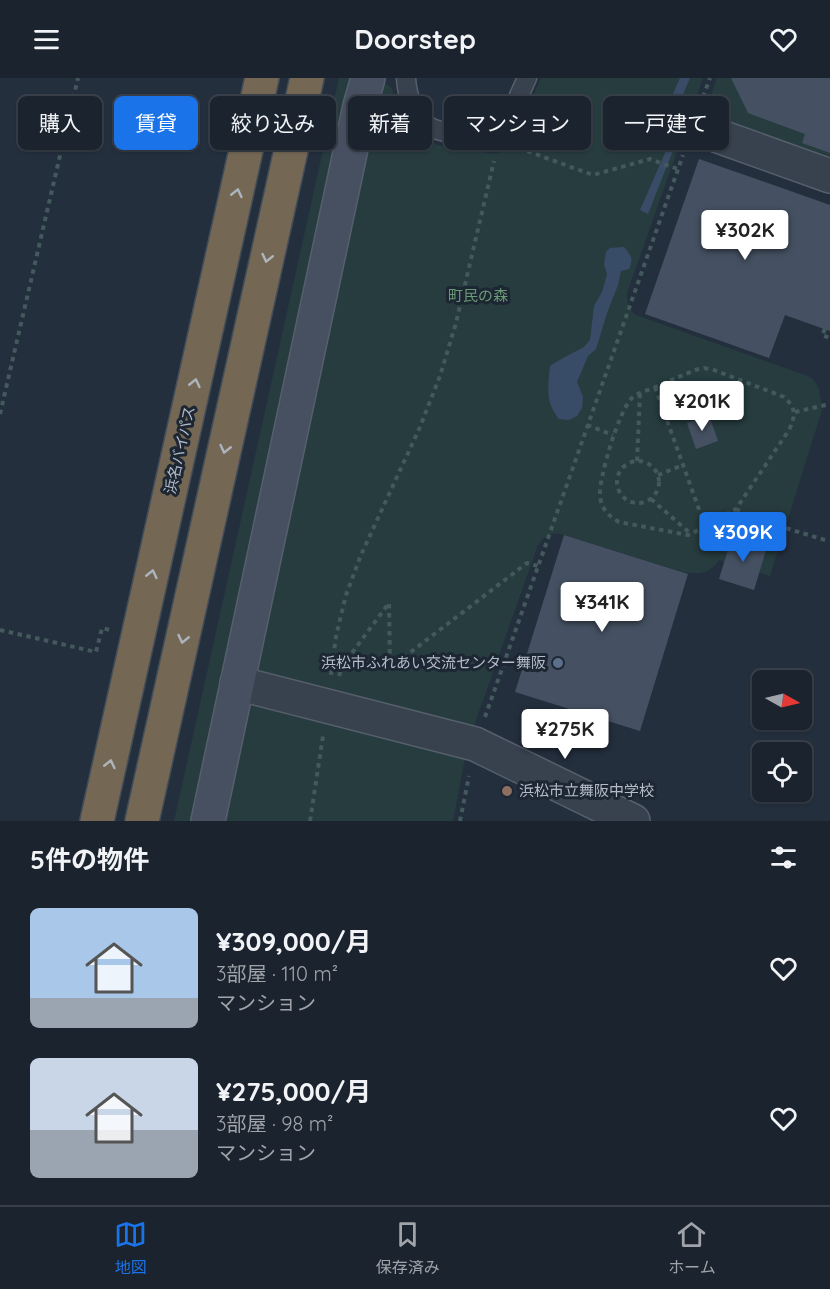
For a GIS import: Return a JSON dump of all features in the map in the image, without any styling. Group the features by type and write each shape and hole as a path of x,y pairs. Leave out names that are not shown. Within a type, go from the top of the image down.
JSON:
{"highway":[{"name":"浜名バイパス","path":"97,821 262,78"},
{"path":"142,821 307,78"}],"street":[{"path":"208,821 357,117 368,78"},
{"path":"729,140 830,176"},
{"path":"237,683 475,744 633,821"}],"lane":[{"path":"406,78 410,100 417,116 431,127 444,131"},
{"path":"519,96 527,78"}],"path":[{"path":"0,414 78,78"},
{"path":"704,96 710,78"},
{"path":"310,821 328,706 336,636 346,595 361,555 420,427 440,376 456,323 497,150"},
{"path":"526,150 593,175 650,159 678,169"},
{"path":"460,821 475,744 685,150"},
{"path":"825,329 822,335 830,338"},
{"path":"704,368 784,397 795,412 789,430 736,508 688,535 619,522 603,509 600,489 613,435 631,398 640,393 704,368"},
{"path":"655,387 705,526"},
{"path":"637,461 640,393"},
{"path":"795,412 830,404"},
{"path":"587,425 613,435"},
{"path":"637,461 646,462 653,467 658,475 659,483 657,492 651,499 634,503 626,500 620,494 617,485 622,469 628,463 637,461"},
{"path":"658,475 683,465"},
{"path":"651,499 691,534"},
{"path":"736,508 753,518 825,540"},
{"path":"753,518 748,537 765,543"},
{"path":"328,706 343,665 389,603 390,668 527,563 538,566"},
{"path":"0,630 96,651 102,628"}],"green space":[{"path":"339,78 351,78 336,149 336,96"},
{"name":"町民の森","path":"541,78 703,78 697,96 603,96 603,150 678,150 627,293 627,300 633,313 808,376 818,386 822,410 770,576 719,560 707,571 683,572 561,534 548,536 538,545 468,743 453,821 224,821 367,150 432,150 432,143 444,147 444,150 495,154 503,150 591,150 591,96 533,96"},
{"path":"717,78 830,78 830,160 729,124 729,96 711,96"},
{"name":"町民の森","path":"383,84 387,84 392,89 393,96 379,96"},
{"path":"323,150 336,150 193,821 174,821"}],"water":[{"path":"680,78 690,78 682,96 672,96"},
{"path":"666,150 673,150 648,214 640,210"},
{"path":"624,247 631,257 631,265 629,269 621,271 596,349 588,356 577,382 583,397 582,408 577,416 569,420 559,419 549,400 550,366 584,347 590,340 594,306 602,292 607,274 604,264 606,252 610,248"}],"building":[{"path":"731,78 830,78 830,153 802,143 805,134 748,113"},
{"path":"699,159 830,205 830,331 785,315 769,358 645,314"},
{"path":"709,415 718,441 696,449 687,423"},
{"path":"564,535 688,574 640,731 515,692"},
{"path":"732,536 767,547 754,590 719,579"}],"place":[{"name":"浜松市ふれあい交流センター舞阪","path":"558,663"},
{"name":"浜松市立舞阪中学校","path":"507,791"}]}
